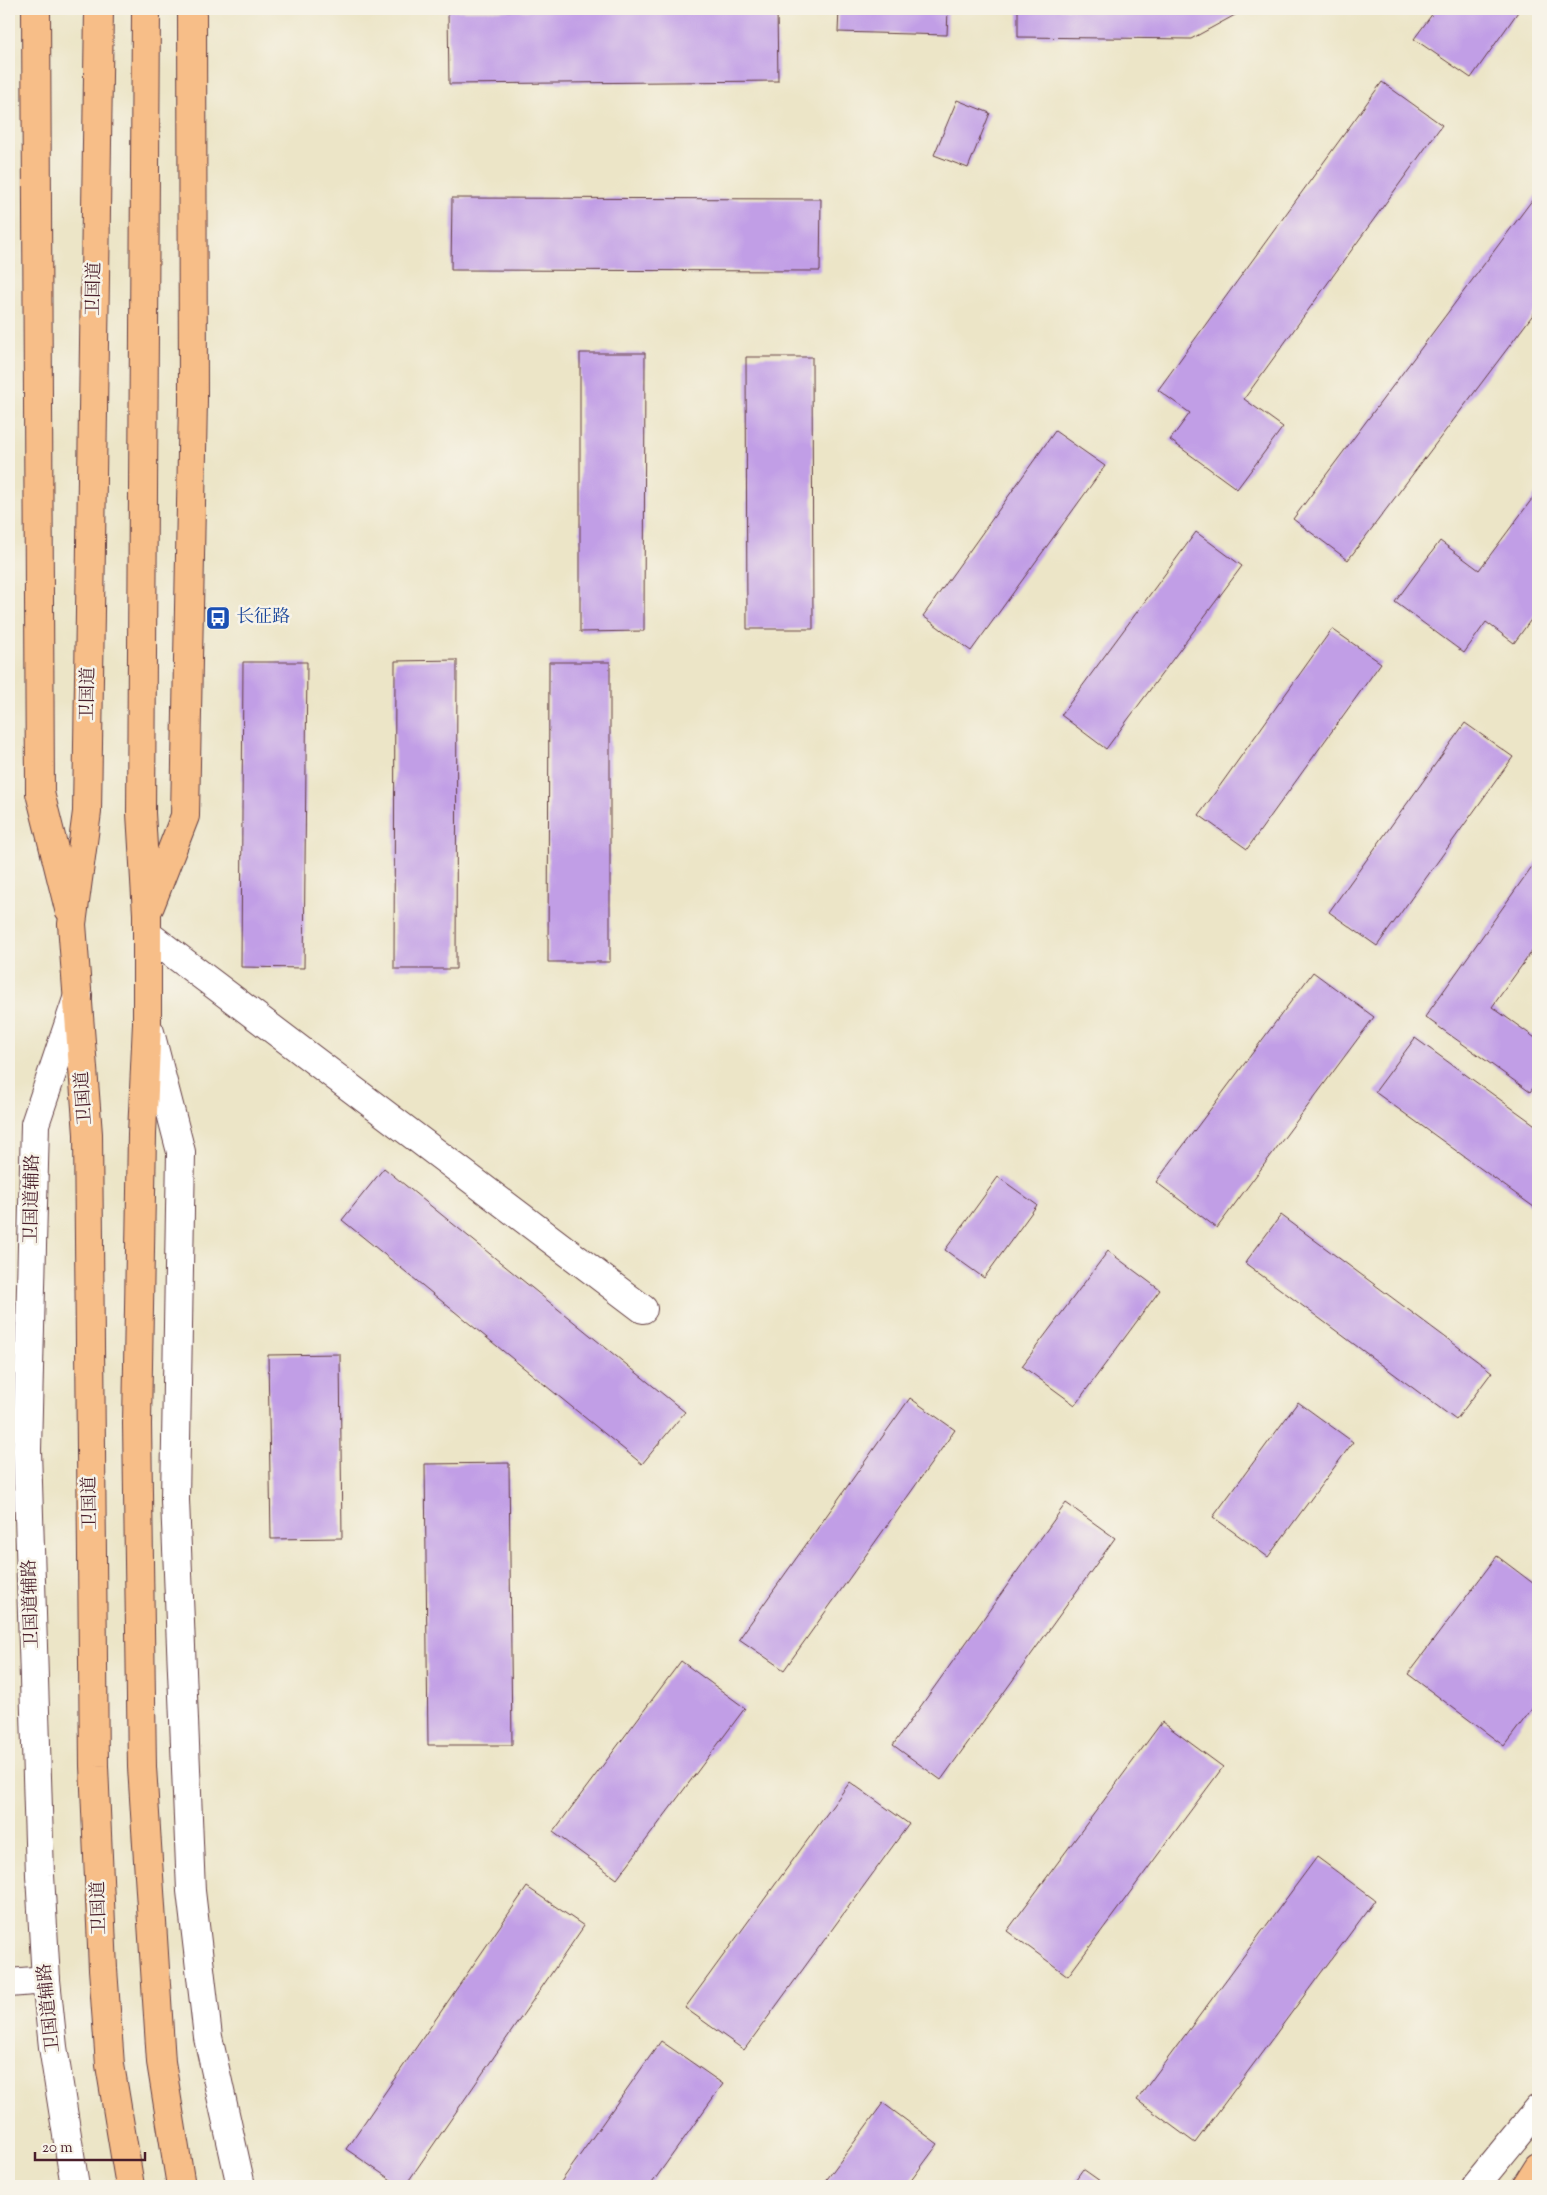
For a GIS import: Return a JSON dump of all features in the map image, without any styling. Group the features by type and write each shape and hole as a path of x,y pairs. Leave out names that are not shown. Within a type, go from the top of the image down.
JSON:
{"main road":[{"path":"36,9 40,792 72,924"},
{"name":"卫国道","path":"99,9 87,812 72,924 88,1134 95,1786 103,1970 110,2066 130,2186"},
{"path":"146,9 141,814 147,924 147,1023 142,1134 137,1424 142,1767 161,2062 181,2186"},
{"path":"147,924 185,816 193,400 192,9"},
{"path":"1526,2186 1538,2167"}],"street":[{"path":"147,924 644,1310"},
{"name":"卫国道辅路","path":"75,2186 56,2066 46,1980 40,1875 27,1450 35,1124 78,996"},
{"path":"147,1023 181,1152 175,1500 191,1891 208,2037 241,2186"},
{"path":"9,1983 46,1980"},
{"path":"1475,2186 1538,2109"}],"building":[{"path":"777,9 778,81 449,84 448,11"},
{"path":"839,9 948,9 947,35 838,32"},
{"path":"1018,9 1246,9 1191,39 1018,37"},
{"path":"1436,9 1520,9 1471,78 1414,39"},
{"path":"1382,82 1442,125 1244,399 1283,427 1237,489 1170,440 1190,413 1158,390"},
{"path":"957,100 990,113 968,168 934,155"},
{"path":"1536,195 1538,196 1538,308 1348,560 1293,519"},
{"path":"452,198 821,199 820,271 451,270"},
{"path":"580,353 645,353 644,631 580,632"},
{"path":"746,357 812,357 813,629 747,629"},
{"path":"1055,431 1105,466 971,651 923,616"},
{"path":"1538,491 1538,610 1514,643 1486,622 1464,653 1395,602 1440,541 1479,570"},
{"path":"1196,532 1242,566 1106,749 1061,715"},
{"path":"1332,629 1381,663 1247,849 1199,815"},
{"path":"457,660 456,969 394,969 395,661"},
{"path":"243,662 307,662 304,968 241,967"},
{"path":"549,662 610,662 610,962 548,962"},
{"path":"1465,723 1513,757 1377,946 1329,912"},
{"path":"1538,858 1538,943 1492,1007 1538,1040 1538,1081 1530,1092 1425,1017"},
{"path":"1313,972 1374,1017 1217,1228 1156,1182"},
{"path":"1415,1038 1538,1127 1538,1210 1375,1092"},
{"path":"384,1168 685,1412 642,1464 342,1220"},
{"path":"998,1177 1037,1205 984,1278 945,1250"},
{"path":"1281,1215 1492,1372 1456,1420 1245,1263"},
{"path":"1108,1251 1160,1290 1075,1405 1022,1366"},
{"path":"340,1354 342,1538 271,1539 268,1355"},
{"path":"910,1398 955,1430 784,1670 739,1639"},
{"path":"1298,1402 1353,1442 1268,1557 1213,1517"},
{"path":"509,1463 512,1745 428,1745 425,1464"},
{"path":"1066,1503 1115,1538 941,1780 893,1745"},
{"path":"1497,1556 1538,1587 1538,1701 1504,1746 1408,1674"},
{"path":"681,1661 745,1708 617,1879 553,1832"},
{"path":"1162,1722 1223,1767 1068,1976 1007,1931"},
{"path":"850,1782 909,1824 744,2050 685,2008"},
{"path":"1317,1857 1375,1900 1195,2143 1137,2100"},
{"path":"527,1887 584,1926 405,2186 400,2186 346,2149"},
{"path":"661,2041 723,2084 650,2186 558,2186"},
{"path":"883,2103 938,2144 907,2186 822,2186"},
{"path":"1083,2169 1107,2186 1071,2186"}],"place":[{"name":"长征路","path":"218,618"}]}
